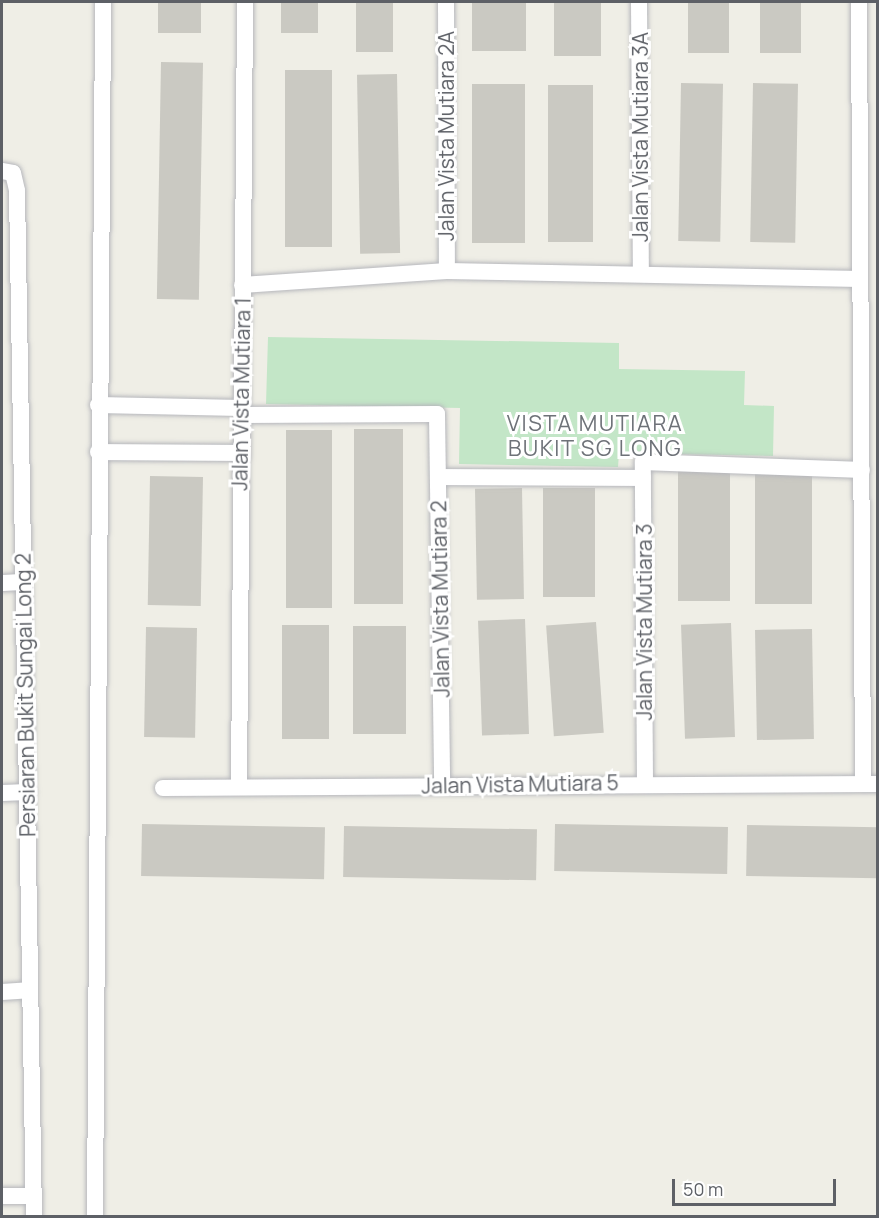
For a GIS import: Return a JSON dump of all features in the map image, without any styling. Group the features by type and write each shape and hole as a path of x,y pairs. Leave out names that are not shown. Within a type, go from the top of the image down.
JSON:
{"street":[{"path":"95,1216 98,405 104,2"},
{"name":"Jalan Vista Mutiara 1","path":"239,788 245,2"},
{"name":"Jalan Vista Mutiara 2A","path":"446,2 447,271"},
{"name":"Jalan Vista Mutiara 3A","path":"639,2 641,273"},
{"path":"859,2 862,470 870,783"},
{"name":"Persiaran Bukit Sungai Long 2","path":"7,172 9,376 22,582 28,792 28,990 34,1216"},
{"path":"242,285 447,271 860,279"},
{"path":"98,405 241,411"},
{"name":"Jalan Vista Mutiara 2","path":"241,411 437,414 442,786"},
{"path":"98,452 240,453"},
{"path":"439,477 643,470 862,470"},
{"name":"Jalan Vista Mutiara 3","path":"643,470 645,781"},
{"path":"2,583 22,582"},
{"name":"Jalan Vista Mutiara 5","path":"163,788 442,786 645,781 870,783"},
{"path":"2,793 28,792"},
{"path":"2,992 28,990"},
{"path":"2,1196 34,1196"}],"green space":[{"path":"268,337 619,343 619,369 745,371 744,405 774,406 773,456 619,453 618,467 459,464 460,408 266,404"}],"building":[{"path":"158,2 201,2 201,33 158,33"},
{"path":"281,2 318,2 318,33 281,33"},
{"path":"356,2 393,2 393,52 356,52"},
{"path":"472,2 526,2 526,51 472,51"},
{"path":"554,2 601,2 601,56 554,56"},
{"path":"688,2 729,2 729,53 688,53"},
{"path":"760,2 801,2 801,53 760,53"},
{"path":"161,62 203,63 199,300 157,299"},
{"path":"285,70 332,70 332,247 285,247"},
{"path":"397,74 400,253 360,254 357,75"},
{"path":"681,83 723,84 720,242 678,241"},
{"path":"753,83 798,84 795,243 750,242"},
{"path":"472,84 525,84 525,243 472,243"},
{"path":"548,85 593,85 593,242 548,242"},
{"path":"354,429 403,429 403,604 354,604"},
{"path":"286,430 332,430 332,608 286,608"},
{"path":"678,467 730,467 730,601 678,601"},
{"path":"755,472 812,472 812,604 755,604"},
{"path":"150,476 203,477 201,606 148,605"},
{"path":"522,488 524,599 477,600 475,489"},
{"path":"543,488 595,488 595,597 543,597"},
{"path":"525,619 529,734 482,736 478,621"},
{"path":"596,622 604,733 554,736 546,625"},
{"path":"731,623 735,737 685,739 681,625"},
{"path":"282,625 329,625 329,739 282,739"},
{"path":"353,626 406,626 406,734 353,734"},
{"path":"146,627 197,628 195,738 144,737"},
{"path":"812,629 814,739 757,740 755,630"},
{"path":"142,824 325,827 324,879 141,876"},
{"path":"555,824 728,827 727,874 554,871"},
{"path":"747,825 878,827 877,878 746,876"},
{"path":"344,826 537,829 536,880 343,877"}],"district":[{"name":"VISTA MUTIARA BUKIT SG LONG","path":"595,436"}]}
